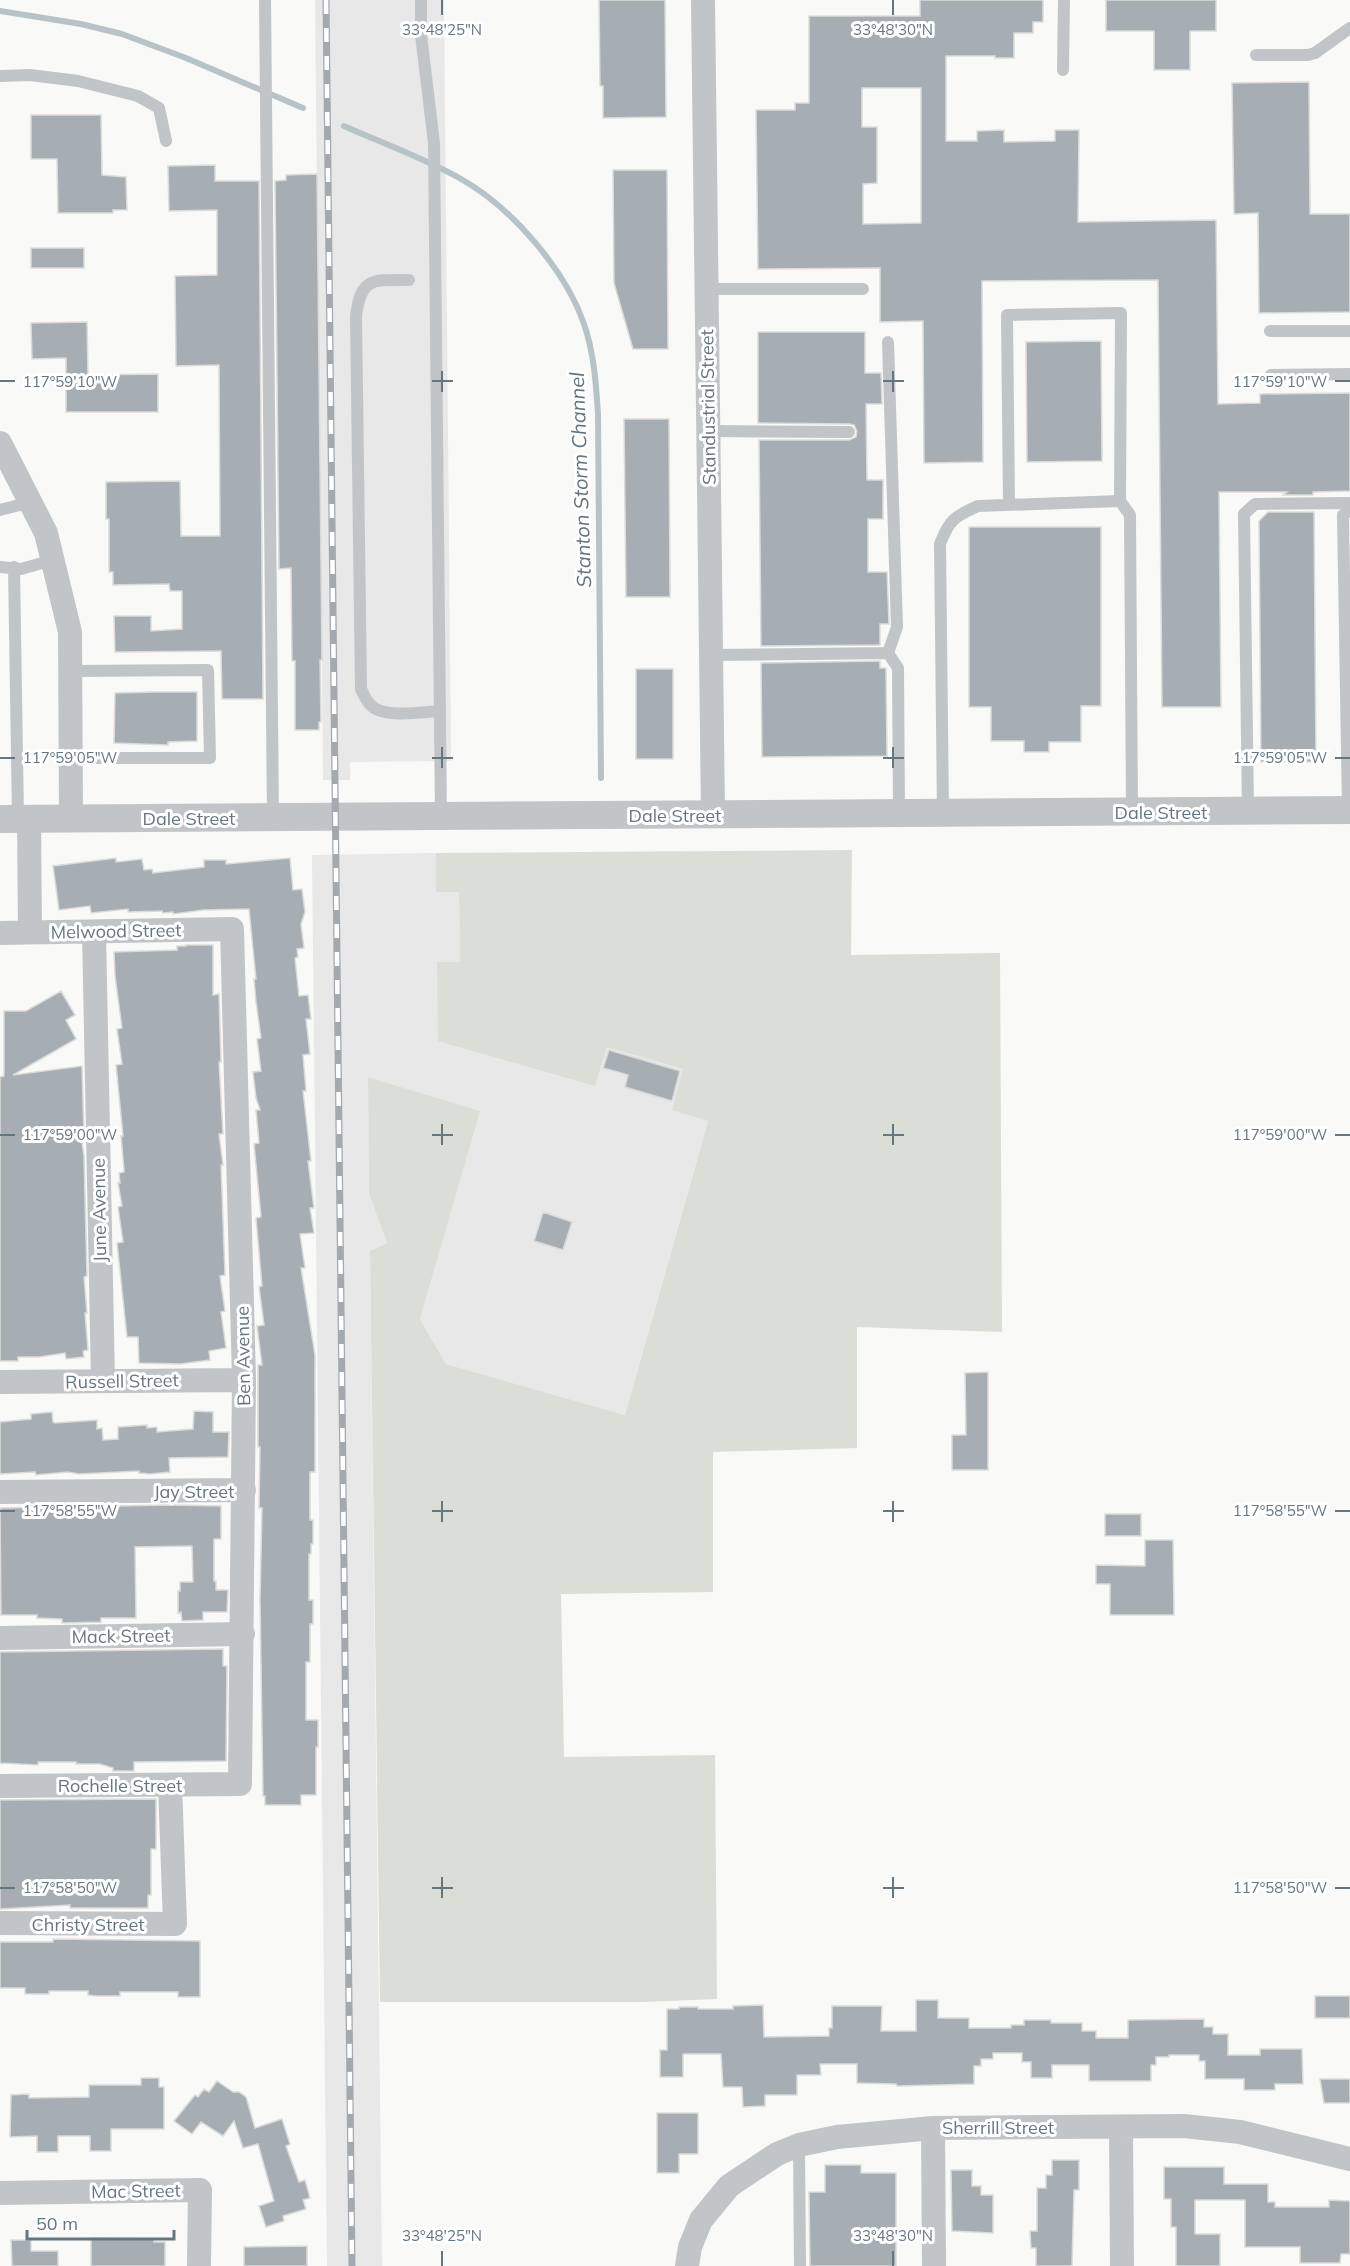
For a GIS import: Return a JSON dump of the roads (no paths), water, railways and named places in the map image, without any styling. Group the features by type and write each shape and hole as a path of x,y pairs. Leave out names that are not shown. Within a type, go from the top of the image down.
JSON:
{"street":[{"name":"Standustrial Street","path":"704,0 713,815"},
{"path":"0,443 46,533 70,632 71,819"},
{"name":"Dale Street","path":"16,819 1349,810"},
{"path":"16,819 30,932"},
{"name":"Melwood Street","path":"0,933 232,928"},
{"name":"Ben Avenue","path":"232,928 244,1380 240,1784"},
{"name":"June Avenue","path":"93,932 103,1381"},
{"name":"Russell Street","path":"0,1383 244,1380"},
{"name":"Jay Street","path":"0,1492 244,1490"},
{"name":"Mack Street","path":"0,1638 243,1634"},
{"name":"Rochelle Street","path":"0,1786 240,1784"},
{"name":"Christy Street","path":"0,1923 175,1924 170,1785"},
{"name":"Sherrill Street","path":"688,2257 701,2220 729,2186 777,2154 798,2145 837,2137 933,2128 1184,2126 1240,2132 1350,2159"},
{"path":"1121,2127 1122,2266"},
{"path":"933,2128 934,2266"},
{"name":"Mac Street","path":"0,2193 200,2190 199,2266"}],"lane":[{"path":"265,0 273,818"},
{"path":"421,0 421,35 434,143 441,817"},
{"path":"1063,70 1064,0"},
{"path":"1256,55 1316,53 1350,28"},
{"path":"0,76 30,75 78,81 138,96 159,108 166,141"},
{"path":"408,280 376,280 365,286 358,300 356,316 361,689 375,709 387,712 440,711"},
{"path":"707,289 863,289"},
{"path":"1009,504 1007,315 1121,313 1120,501 1130,515 1132,812"},
{"path":"1270,331 1350,331"},
{"path":"888,342 897,627 888,653"},
{"path":"1271,375 1350,374"},
{"path":"709,431 849,432"},
{"path":"943,813 940,544 947,526 959,515 978,506 1120,501"},
{"path":"0,510 31,502"},
{"path":"1248,811 1244,514 1255,504 1350,503"},
{"path":"1349,810 1343,515 1350,510"},
{"path":"0,567 21,569 53,560"},
{"path":"14,567 16,819"},
{"path":"711,655 888,653"},
{"path":"888,653 898,668 898,813"},
{"path":"71,671 208,670 210,758 71,758"},
{"path":"798,2145 800,2266"}],"waterway":[{"name":"Stanton Storm Channel","path":"0,11 81,24 122,34 186,58 303,108"},
{"name":"Stanton Storm Channel","path":"344,126 447,171 480,191 499,206 534,241 550,261 564,282 584,324 592,357 598,414 601,778"}],"railway":[{"path":"326,0 352,2266"}]}
